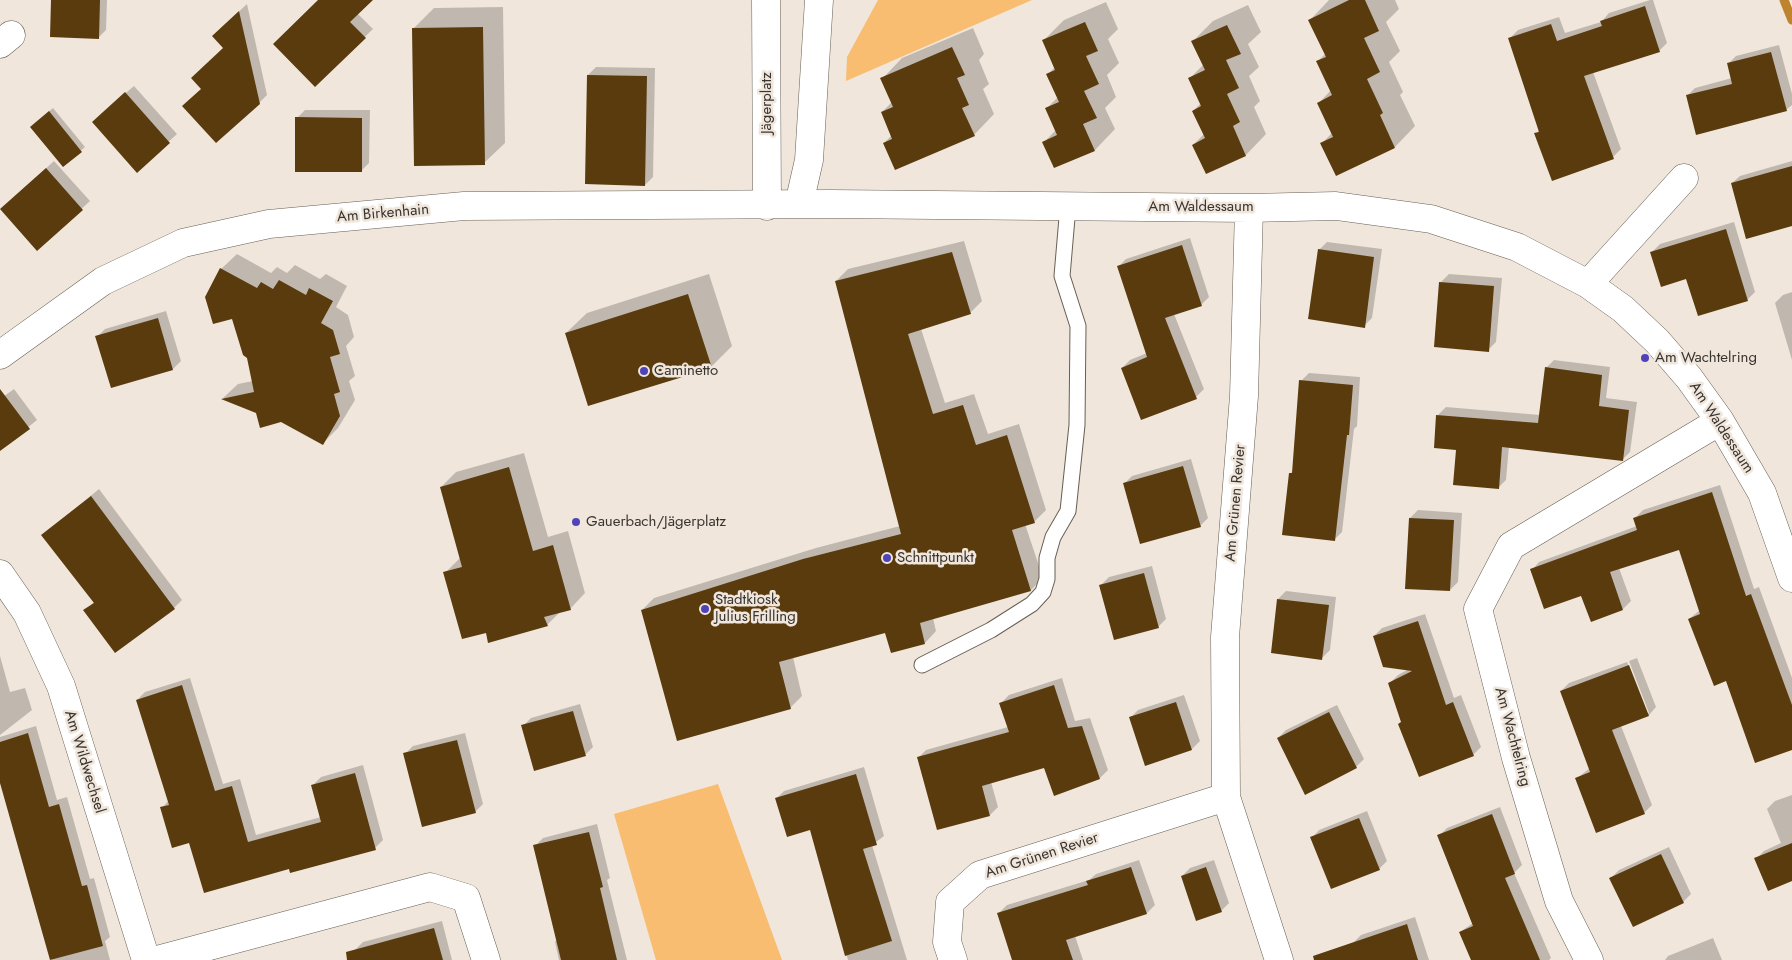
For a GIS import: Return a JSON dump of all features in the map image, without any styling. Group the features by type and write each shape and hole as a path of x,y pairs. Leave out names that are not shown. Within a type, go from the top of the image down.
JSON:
{"street":[{"name":"Jägerplatz","path":"766,0 767,206"},
{"path":"800,204 809,160 819,0"},
{"path":"1588,284 1684,178"},
{"name":"Am Birkenhain","path":"0,355 103,281 183,243 269,224 464,206 767,206 800,204"},
{"name":"Am Waldessaum","path":"800,204 1249,208 1336,206 1432,219 1517,246 1588,284 1622,309 1657,341 1689,378 1720,421 1762,493 1792,578"},
{"name":"Am Grünen Revier","path":"1249,208 1244,396 1225,637 1226,797 1279,960"},
{"name":"Am Wachtelring","path":"1589,960 1559,901 1516,758 1478,609 1512,546 1720,421"},
{"name":"Am Wildwechsel","path":"0,574 27,613 61,686 146,960"},
{"name":"Am Grünen Revier","path":"953,960 947,942 950,902 980,875 1226,797"},
{"path":"157,960 430,887 466,898 486,960"}],"lane":[{"path":"922,665 991,630 1032,604 1042,592 1047,579 1046,558 1053,537 1068,511 1077,425 1078,326 1062,276 1068,206"}],"shaded area":[{"path":"878,0 1032,0 846,81 847,57"},
{"path":"718,784 782,960 656,960 614,814"}],"building":[{"path":"51,0 100,0 99,39 50,37"},
{"path":"318,0 373,0 350,22 366,38 315,87 273,44"},
{"path":"1349,0 1365,0 1379,31 1364,38 1380,72 1367,79 1383,113 1380,115 1395,148 1336,176 1320,143 1333,137 1317,103 1332,95 1316,61 1326,57 1308,20"},
{"path":"1645,6 1660,52 1584,76 1614,159 1552,181 1534,133 1539,132 1508,38 1551,24 1557,41 1602,26 1600,21"},
{"path":"239,11 260,104 216,143 182,106 201,89 191,78 223,48 212,36"},
{"path":"1085,22 1098,51 1086,56 1099,84 1084,91 1097,118 1083,124 1095,151 1054,168 1042,142 1057,135 1045,108 1059,102 1046,74 1055,70 1042,40"},
{"path":"1227,25 1241,54 1226,60 1239,88 1227,94 1240,122 1233,126 1246,156 1206,174 1192,145 1205,138 1192,111 1201,106 1188,78 1205,70 1191,41"},
{"path":"483,27 485,165 414,166 412,28"},
{"path":"952,47 965,75 957,78 969,105 962,108 975,136 895,170 883,143 892,139 881,112 893,107 880,78"},
{"path":"1771,52 1787,111 1696,135 1686,95 1732,84 1727,63"},
{"path":"587,75 647,76 645,186 585,184"},
{"path":"125,92 170,143 137,173 92,122"},
{"path":"49,111 82,152 63,167 30,127"},
{"path":"295,117 362,118 362,172 295,172"},
{"path":"1792,166 1792,226 1746,239 1731,183"},
{"path":"46,168 83,210 37,251 0,209"},
{"path":"1726,229 1748,301 1698,316 1686,279 1661,287 1650,252"},
{"path":"1182,245 1202,306 1165,318 1197,399 1141,420 1121,368 1147,357 1117,266"},
{"path":"1318,249 1374,257 1365,328 1308,319"},
{"path":"952,252 971,314 908,334 933,414 963,405 976,445 1007,435 1035,523 1012,530 1031,591 920,623 925,644 891,653 885,633 779,662 791,709 677,741 641,610 803,559 901,534 835,281"},
{"path":"220,268 257,288 261,282 273,289 279,280 306,295 309,288 333,301 321,323 333,330 340,354 330,357 340,392 334,394 340,416 323,445 281,422 260,428 256,413 221,399 254,392 247,358 243,355 232,319 213,324 205,297"},
{"path":"1439,282 1494,286 1489,352 1434,347"},
{"path":"688,294 712,368 588,406 565,333"},
{"path":"158,318 173,370 111,388 95,336"},
{"path":"1545,367 1602,375 1599,406 1629,410 1623,461 1502,447 1499,489 1453,485 1456,450 1434,448 1436,415 1538,423"},
{"path":"1299,380 1353,385 1349,435 1347,435 1335,541 1282,535 1289,473 1292,473"},
{"path":"0,389 30,429 0,451"},
{"path":"1183,466 1201,527 1140,544 1123,483"},
{"path":"509,467 533,551 553,545 571,610 544,617 548,626 488,643 486,633 462,639 443,572 462,567 440,487"},
{"path":"1712,492 1746,596 1751,594 1792,705 1792,750 1755,763 1726,681 1714,686 1688,619 1700,614 1679,550 1610,572 1623,610 1591,622 1581,596 1544,609 1530,569 1637,530 1633,518"},
{"path":"91,496 175,609 115,653 83,610 94,603 41,535"},
{"path":"1409,518 1454,520 1450,591 1405,589"},
{"path":"1144,573 1159,628 1114,640 1099,585"},
{"path":"1277,599 1329,605 1322,660 1271,653"},
{"path":"1418,621 1446,705 1453,702 1474,756 1419,777 1398,724 1401,722 1388,683 1412,671 1383,667 1373,636"},
{"path":"1629,665 1649,716 1612,730 1645,814 1596,833 1575,778 1590,772 1560,691"},
{"path":"182,685 215,791 232,786 248,842 321,822 311,785 355,773 376,850 290,873 289,869 204,893 189,843 172,848 160,807 169,805 136,700"},
{"path":"1054,685 1068,728 1082,726 1100,779 1054,796 1044,768 982,786 990,816 937,830 917,757 1009,732 999,703"},
{"path":"1176,702 1192,750 1145,766 1129,717"},
{"path":"573,711 586,756 534,771 521,725"},
{"path":"1329,712 1357,768 1305,795 1277,738"},
{"path":"28,733 49,807 59,804 82,886 87,885 103,946 50,960 0,783 0,742"},
{"path":"457,740 476,813 422,827 403,753"},
{"path":"856,774 877,845 863,849 892,941 845,956 810,830 787,837 775,798"},
{"path":"1492,814 1515,874 1505,878 1540,960 1471,960 1459,932 1473,926 1437,835"},
{"path":"1359,818 1380,870 1331,889 1310,837"},
{"path":"589,832 603,887 600,888 617,960 561,960 533,845"},
{"path":"1792,843 1792,881 1768,891 1754,858"},
{"path":"1661,854 1684,903 1633,927 1609,878"},
{"path":"1131,867 1147,914 1066,940 1073,960 1012,960 997,913 1088,885 1086,881"},
{"path":"1206,867 1222,912 1196,921 1181,876"},
{"path":"1407,924 1418,960 1314,960 1313,956"},
{"path":"434,928 443,960 347,960 346,952"}],"waterway":[{"path":"1784,0 1792,20"}],"place":[{"name":"Am Wachtelring","path":"1645,358"},
{"name":"Caminetto","path":"644,371"},
{"name":"Gauerbach/Jägerplatz","path":"576,522"},
{"name":"Schnittpunkt","path":"887,558"},
{"name":"Stadtkiosk Julius Frilling","path":"705,609"}]}
